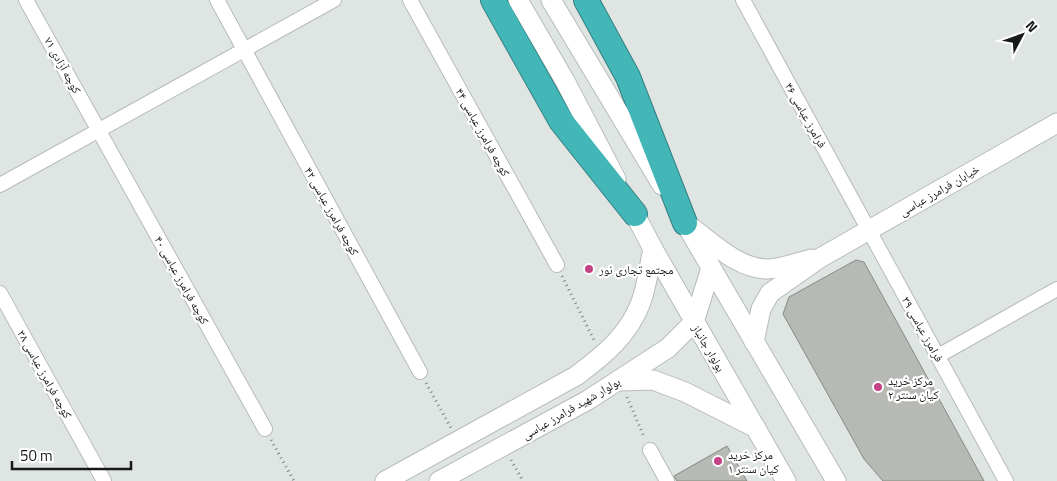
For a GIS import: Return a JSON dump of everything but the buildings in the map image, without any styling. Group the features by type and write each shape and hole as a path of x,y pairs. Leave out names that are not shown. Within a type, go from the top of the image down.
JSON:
{"highway":[{"path":"493,0 561,121 635,214"},
{"path":"586,0 628,77 685,222"}],"main road":[{"name":"بولوار جانباز","path":"518,0 565,81 653,250 786,481"},
{"path":"551,0 685,222 836,481"},
{"name":"خیابان فرامرز عباسی","path":"820,258 1056,127"},
{"path":"685,222 728,255 747,265 767,269 820,258"},
{"name":"بولوار شهید فرامرز عباسی","path":"385,481 576,376 602,356 622,336 641,302 653,250"},
{"path":"754,342 761,309 770,293 820,258"},
{"path":"694,322 711,268"},
{"name":"بولوار شهید فرامرز عباسی","path":"439,481 620,381 668,348 694,322"},
{"path":"602,356 616,365 620,381 653,380 684,392 756,428"}],"street":[{"name":"کوچه آزادی ۷۱","path":"26,0 99,130"},
{"name":"کوچه فرامرز عباسی ۴۲","path":"217,0 420,372"},
{"path":"0,185 334,0"},
{"name":"کوچه فرامرز عباسی ۴۴","path":"410,0 556,265"},
{"name":"فرامرز عباسی ۴۶","path":"743,0 869,230"},
{"name":"کوچه فرامرز عباسی ۴۰","path":"99,130 265,429"},
{"name":"فرامرز عباسی ۳۹","path":"869,230 1006,481"},
{"path":"938,356 1057,289"},
{"name":"کوچه فرامرز عباسی ۳۸","path":"0,293 104,481"},
{"path":"650,450 667,481"}],"path":[{"path":"556,265 602,356"},
{"path":"420,372 459,441"},
{"path":"620,381 650,450"},
{"path":"265,429 294,481"},
{"path":"504,446 523,481"}],"place":[{"name":"مجتمع تجاری نور","path":"589,269"},
{"name":"مرکز خرید کیان سنتر ۲","path":"878,387"},
{"name":"مرکز خرید کیان سنتر ۱","path":"718,461"}]}
